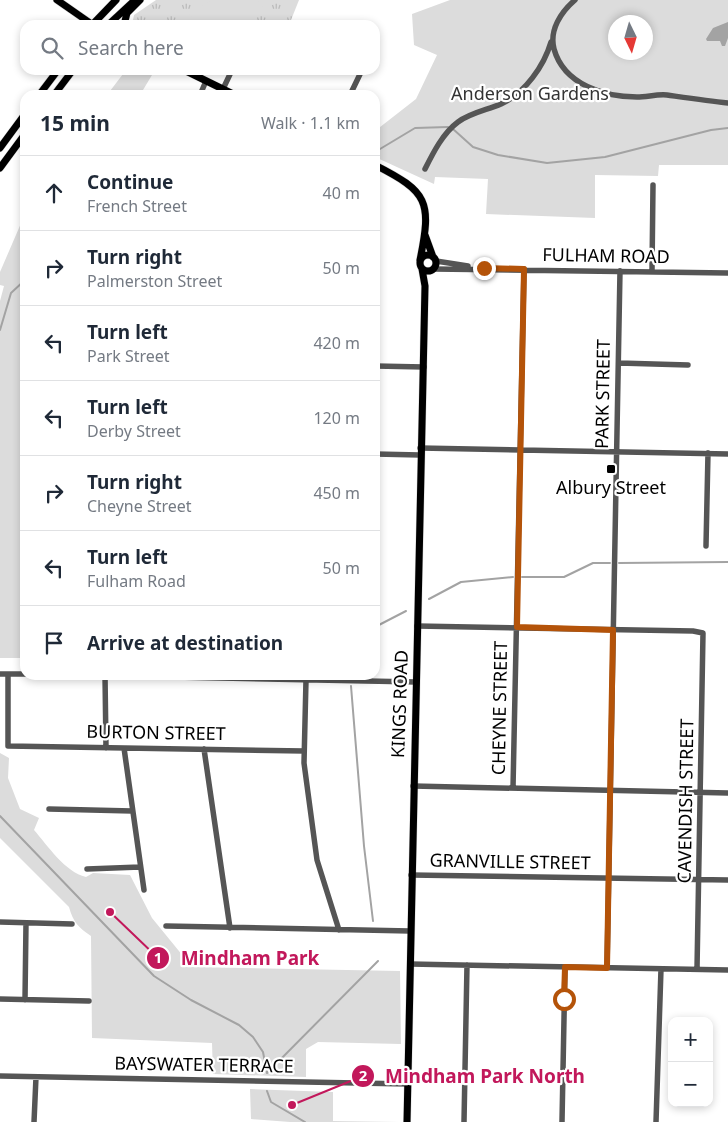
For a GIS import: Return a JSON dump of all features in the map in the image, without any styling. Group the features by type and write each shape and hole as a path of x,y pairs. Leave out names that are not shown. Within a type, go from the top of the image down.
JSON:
{"main road":[{"path":"57,0 85,20"},
{"path":"97,20 116,0"},
{"path":"113,20 135,0"},
{"path":"125,20 127,13 140,0"},
{"path":"43,90 54,75"},
{"path":"58,90 69,75"},
{"path":"194,75 223,89"},
{"path":"0,148 20,121"},
{"path":"0,168 20,141"},
{"path":"380,168 406,181 418,192 424,208 425,234 420,260"},
{"path":"425,234 435,259"},
{"path":"420,260 426,255 435,259"},
{"name":"KINGS ROAD","path":"425,286 435,259"},
{"name":"KINGS ROAD","path":"407,1122 420,452 424,367 425,286 420,260"},
{"path":"422,268 432,270"}],"street":[{"path":"425,169 452,128 470,116 503,103 523,88 542,64 556,25 566,7 575,0"},
{"path":"552,40 555,52 567,74 579,82 608,95 637,97 666,95 728,103"},
{"path":"223,89 230,75"},
{"path":"352,90 360,75"},
{"path":"202,90 206,81"},
{"path":"652,271 653,185"},
{"name":"FULHAM ROAD","path":"435,259 484,268"},
{"name":"FULHAM ROAD","path":"432,270 484,268 728,273"},
{"name":"CHEYNE STREET","path":"513,788 524,269"},
{"name":"PARK STREET","path":"607,968 620,271"},
{"path":"619,363 688,365"},
{"path":"380,366 424,367"},
{"path":"380,454 520,450 728,454"},
{"path":"706,546 708,453"},
{"path":"417,626 613,630"},
{"name":"CAVENDISH STREET","path":"613,630 693,631 703,634 697,969"},
{"path":"0,674 20,674"},
{"name":"BURTON STREET","path":"8,674 8,746 304,751"},
{"path":"105,680 106,748"},
{"path":"339,930 317,860 304,763 306,680 416,682"},
{"path":"124,748 144,890"},
{"path":"204,749 230,928"},
{"path":"413,786 728,793"},
{"path":"49,809 132,811"},
{"path":"87,869 140,867"},
{"name":"GRANVILLE STREET","path":"411,875 728,880"},
{"path":"0,922 72,924"},
{"path":"25,1000 26,923"},
{"path":"166,926 410,931"},
{"path":"410,964 728,970"},
{"path":"464,1122 467,965"},
{"path":"562,1122 565,967"},
{"path":"656,1122 661,969"},
{"path":"0,999 89,1001"},
{"name":"BAYSWATER TERRACE","path":"0,1076 408,1084"},
{"path":"34,1122 36,1077"}],"green space":[{"path":"156,0 299,0 291,20 133,20 134,15"},
{"path":"211,0 258,0 263,8 243,20 193,20 189,13"},
{"name":"Anderson Gardens","path":"450,0 728,0 728,165 659,165 658,176 595,175 595,218 486,214 488,179 435,177 434,184 380,159 380,127 416,99 437,55 414,45 412,14"},
{"path":"122,75 152,75 143,90 111,90"},
{"path":"20,226 20,658 0,658 0,301 4,286 0,285 0,272"},
{"path":"0,753 9,758 8,778 20,809 39,818 34,830 57,858 71,870 86,877 93,873 130,875 152,918 192,967 400,971 401,1044 318,1042 306,1049 306,1077 213,1074 212,1043 92,1038 91,936 77,924 72,917 69,907 0,838"},
{"path":"250,1089 333,1092 333,1121 400,1122 290,1122 251,1119"}],"shaded area":[{"path":"728,22 728,38 725,46 722,46 720,41 707,41 706,39 713,28"}],"waterway":[{"path":"380,149 415,128 448,127"},
{"path":"453,129 473,147 498,155 547,163 605,157 711,130 728,128"},
{"path":"0,330 11,293 20,285"},
{"path":"619,563 728,562"},
{"path":"522,577 564,577 593,563 610,563"},
{"path":"429,599 461,582 513,577"},
{"path":"380,624 406,611"},
{"path":"351,686 364,846 373,921"},
{"path":"0,816 154,976 191,1000 239,1025 253,1037 263,1052 267,1073"},
{"path":"267,1073 378,961"},
{"path":"267,1091 271,1102 305,1122"}],"place":[{"name":"Albury Street","path":"611,469"},
{"name":"Mindham Park","path":"110,912"},
{"name":"Mindham Park North","path":"292,1105"}],"route":[{"path":"484,268 524,269 517,627 613,630 607,968 565,967 564,999"}]}
